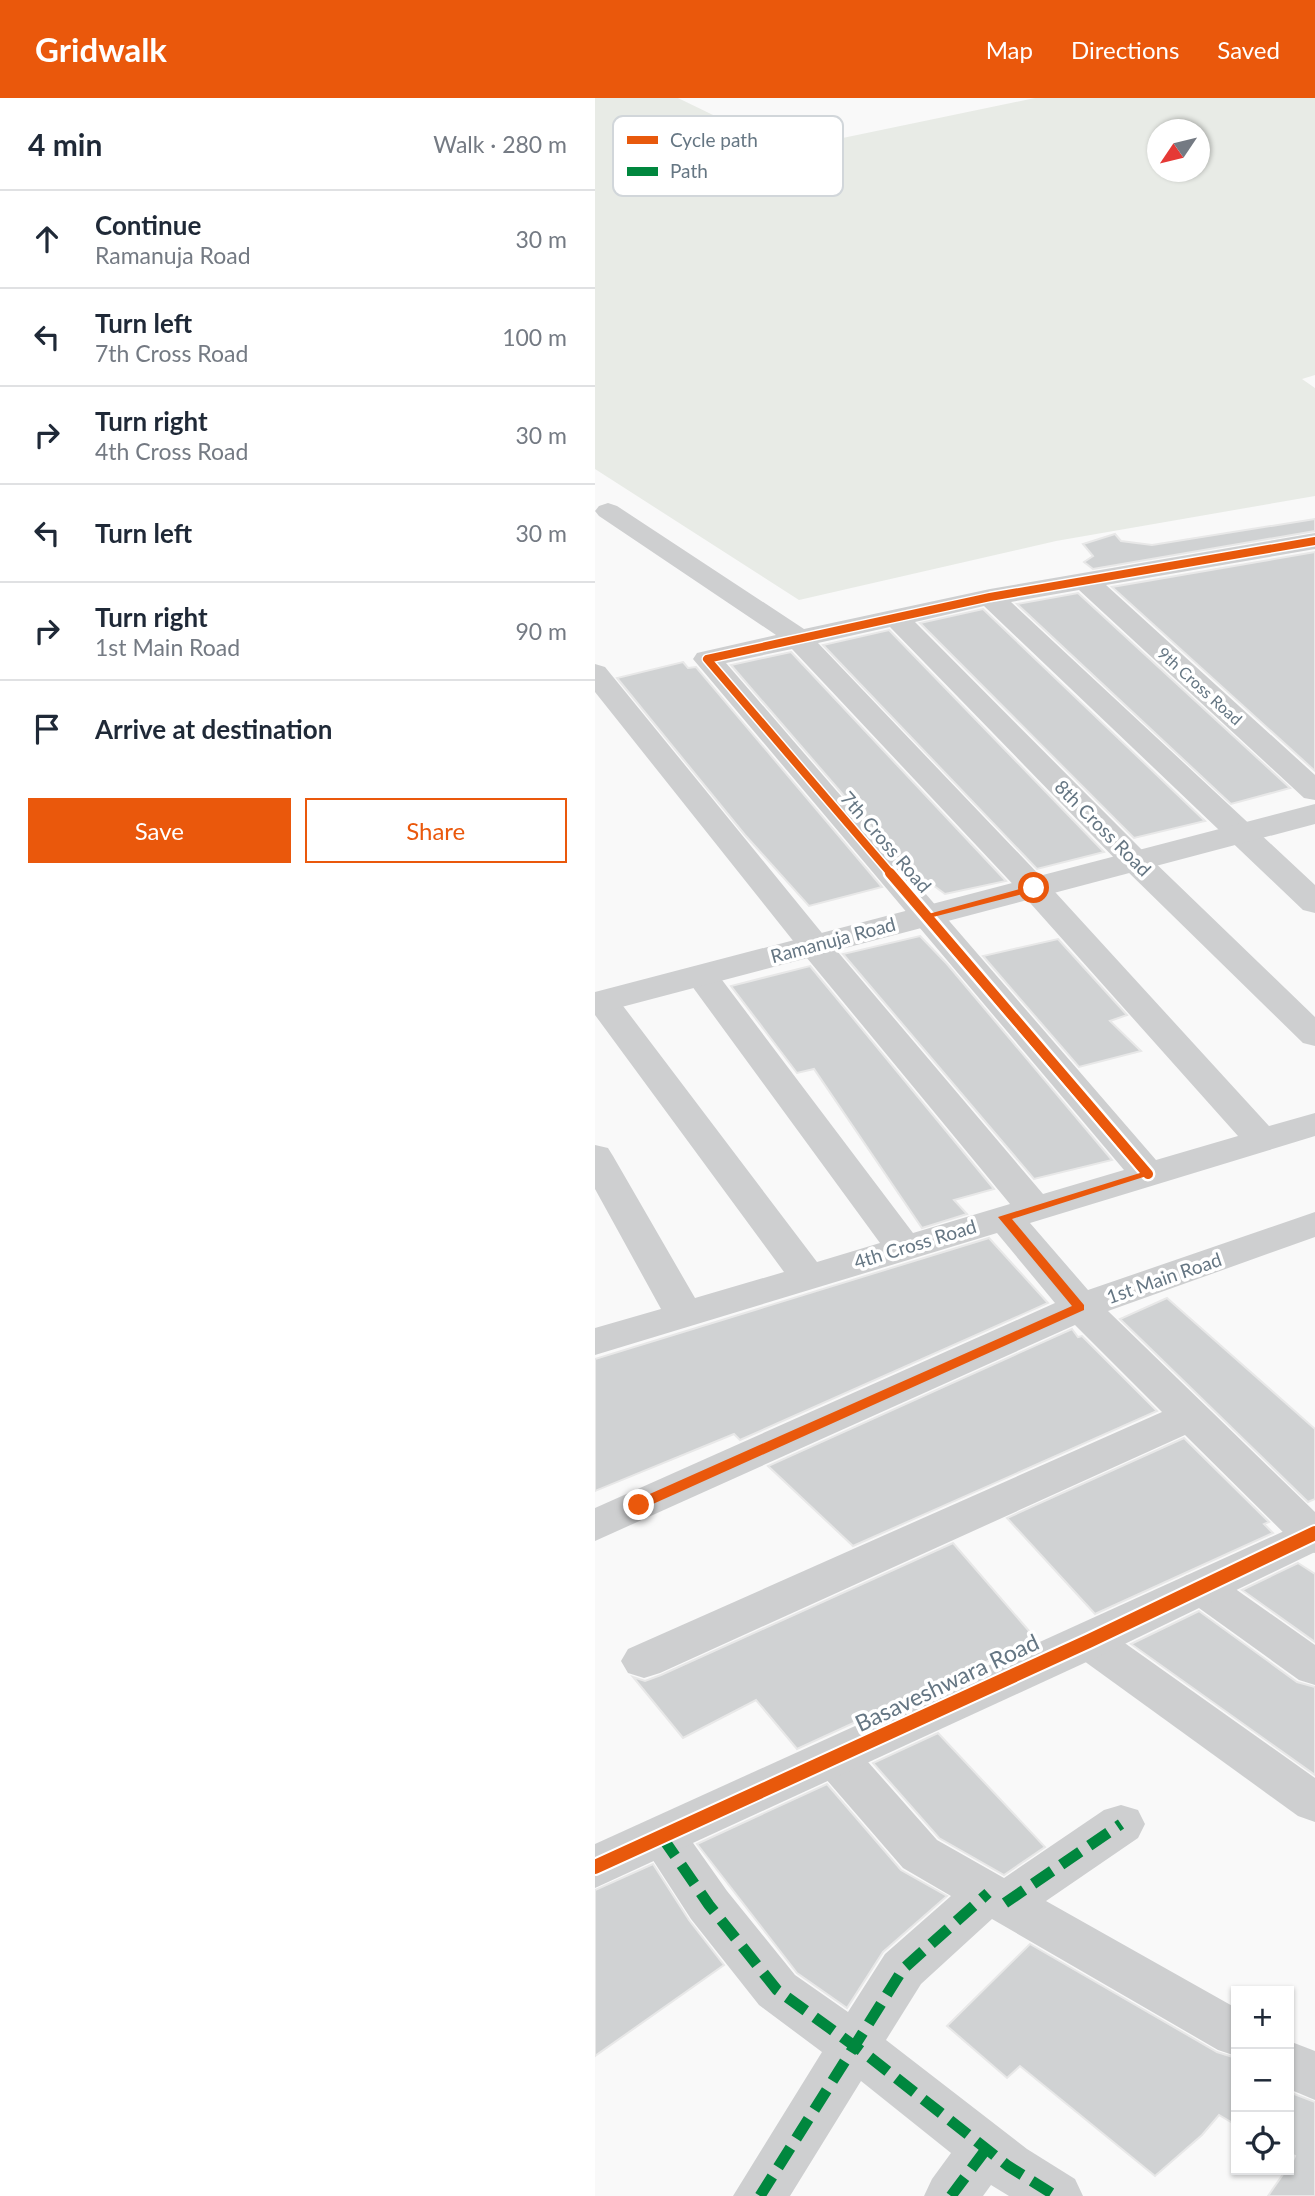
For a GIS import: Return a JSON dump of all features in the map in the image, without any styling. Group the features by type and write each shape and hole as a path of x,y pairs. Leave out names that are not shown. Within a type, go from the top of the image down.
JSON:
{"street":[{"path":"608,511 797,637 1034,888 1262,1140"},
{"path":"797,637 990,597 1315,541"},
{"name":"9th Cross Road","path":"1085,581 1315,791"},
{"path":"990,597 1315,903"},
{"name":"8th Cross Road","path":"894,616 1135,861 1315,1036"},
{"name":"7th Cross Road","path":"797,637 706,659 1148,1174"},
{"path":"595,673 814,945 1019,1213 1080,1307 1314,1536"},
{"name":"Ramanuja Road","path":"598,1002 1315,814"},
{"path":"701,975 904,1248"},
{"path":"598,1002 808,1277"},
{"name":"4th Cross Road","path":"595,1342 1315,1124"},
{"path":"600,1176 684,1314"},
{"name":"1st Main Road","path":"601,1522 1080,1307 1315,1224"},
{"path":"644,1661 1190,1416"},
{"name":"Basaveshwara Road","path":"595,1867 1314,1536"},
{"path":"1201,1587 1315,1668"},
{"path":"1089,1641 1315,1803"},
{"path":"836,1758 920,1854 1231,2031"},
{"path":"760,2196 903,1969 996,1898 1121,1824"},
{"path":"661,1837 709,1905 777,1990 986,2148 1056,2196"},
{"path":"1294,2066 1315,2077"},
{"path":"951,2196 986,2148"}],"shaded area":[{"path":"595,98 678,98 715,116 613,116 613,196 843,196 843,138 1035,98 1315,98 1315,375 1302,379 1315,388 1315,496 1056,541 799,600 595,469"}],"building":[{"path":"1315,519 1315,531 1093,569 1084,562 1093,556 1083,544 1115,534 1121,541 1152,545"},
{"path":"1315,552 1315,771 1112,587"},
{"path":"1078,593 1290,788 1231,804 1017,604"},
{"path":"983,609 1205,821 1134,838 920,623"},
{"path":"889,630 1104,852 1037,869 823,645"},
{"path":"791,652 1006,881 945,894 922,877 916,879 731,665"},
{"path":"683,662 688,668 696,667 882,887 809,906 745,835 617,678"},
{"path":"920,936 947,964 1112,1160 1034,1179 843,954"},
{"path":"1058,939 1127,1015 1110,1021 1141,1051 1079,1067 983,956"},
{"path":"810,966 994,1189 954,1200 967,1214 922,1228 814,1069 797,1073 731,986"},
{"path":"989,1238 1048,1303 740,1440 734,1434 595,1491 595,1359"},
{"path":"1167,1298 1315,1429 1315,1499 1308,1502 1120,1319"},
{"path":"1072,1329 1157,1411 853,1546 768,1466"},
{"path":"1184,1438 1269,1522 1264,1524 1273,1533 1095,1614 1007,1518"},
{"path":"953,1543 1036,1639 797,1749 756,1700 683,1738 633,1677 645,1681 661,1675"},
{"path":"1298,1563 1315,1574 1315,1642 1242,1590"},
{"path":"1199,1611 1297,1682 1315,1687 1315,1775 1131,1644"},
{"path":"938,1733 1045,1847 1004,1875 939,1838 873,1763"},
{"path":"827,1784 901,1870 947,1896 883,1952 847,2008 797,1973 697,1844"},
{"path":"653,1864 689,1920 724,1965 595,2056 595,1890"},
{"path":"1030,1944 1217,2052 1231,2056 1231,2122 1219,2115 1202,2135 1155,2176 1020,2066 1007,2078 947,2026"},
{"path":"1294,2094 1315,2102 1315,2196 1268,2196 1283,2175 1294,2175"}],"marked path":[{"path":"1005,1903 1121,1824"},
{"path":"662,1837 709,1905 777,1990 867,2055 1008,2166 1056,2196"},
{"path":"760,2196 903,1969 988,1893"},
{"path":"951,2196 987,2148"}],"cycle path":[{"path":"1148,1174 707,659 990,597 1315,541"},
{"path":"595,1867 1089,1641 1315,1533"}],"route":[{"path":"639,1505 1080,1307 1004,1217 1148,1174 926,916 1034,888"}]}
